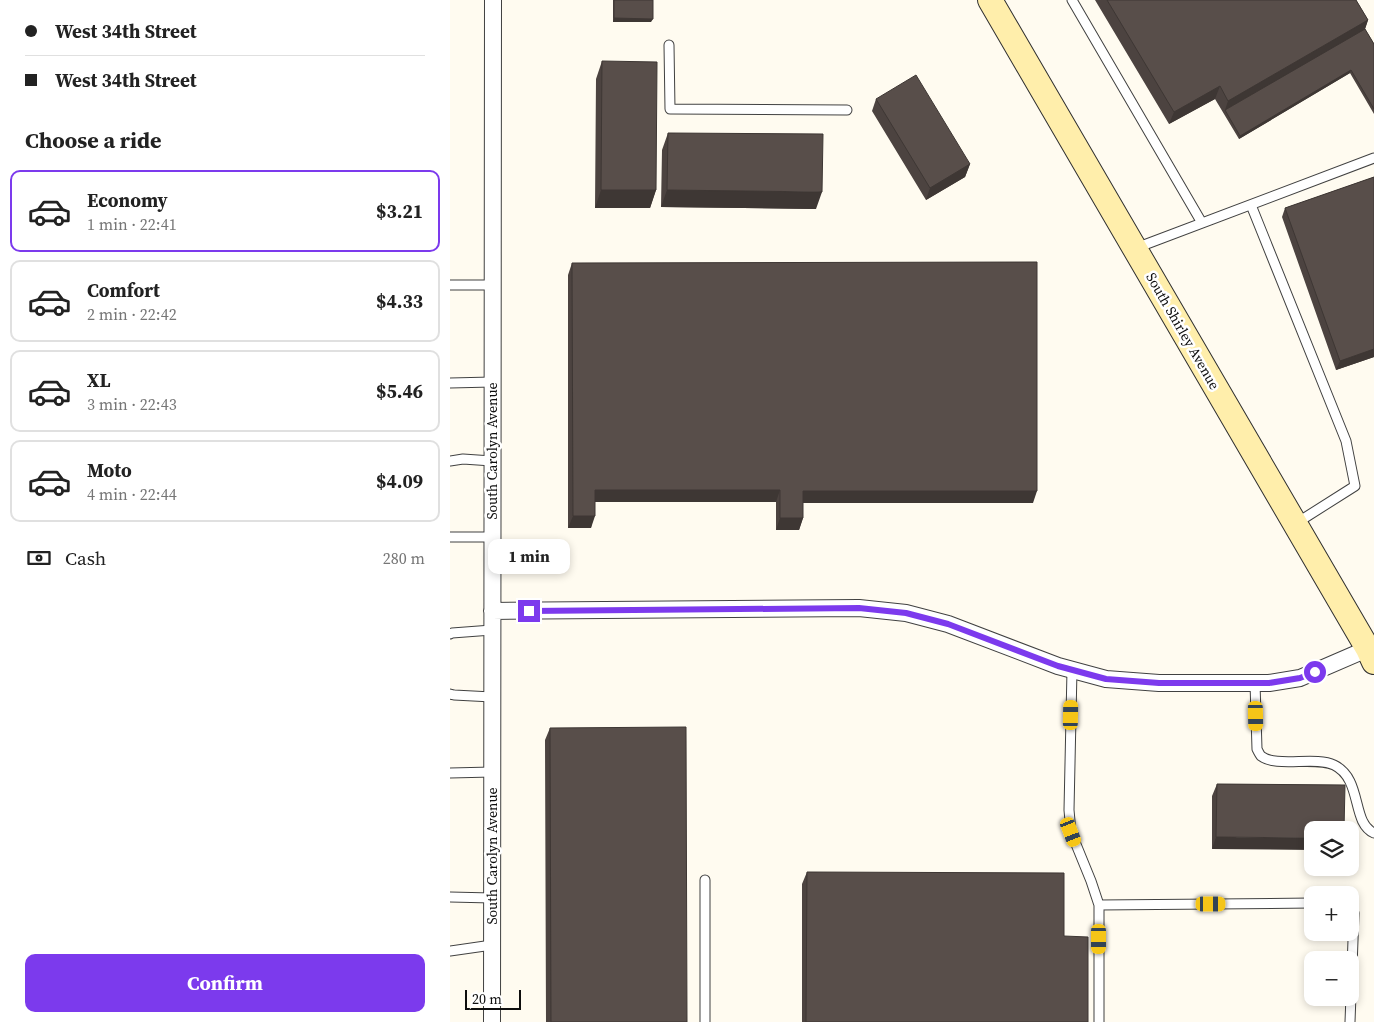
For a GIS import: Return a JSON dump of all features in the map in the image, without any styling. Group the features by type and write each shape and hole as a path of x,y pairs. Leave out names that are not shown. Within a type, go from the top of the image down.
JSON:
{"street":[{"name":"South Carolyn Avenue","path":"492,1022 493,0"},
{"name":"South Shirley Avenue","path":"990,0 1372,653"},
{"path":"492,611 859,608 906,613 948,624 1072,670 1106,679 1159,683 1269,683 1300,678 1372,653"}],"lane":[{"path":"1072,0 1202,223"},
{"path":"669,45 670,109 847,110"},
{"path":"1135,249 1374,158"},
{"path":"1251,205 1346,441 1354,486 1295,524"},
{"path":"450,285 492,285"},
{"path":"450,382 492,382"},
{"path":"450,461 463,459 492,461"},
{"path":"450,537 492,538"},
{"path":"450,634 492,630"},
{"path":"1072,670 1069,810 1071,832 1092,881 1099,904 1098,1022"},
{"path":"1255,683 1257,749 1260,756 1278,761 1326,762 1336,766 1350,781 1361,818 1365,826 1374,833"},
{"path":"450,694 492,697"},
{"path":"450,773 492,772"},
{"path":"705,1022 706,880"},
{"path":"450,897 492,898"},
{"path":"1099,904 1304,903"},
{"path":"1350,1022 1353,941"},
{"path":"450,951 492,945"}],"building":[{"path":"614,0 653,0 653,19 614,18"},
{"path":"1107,0 1356,0 1368,20 1228,101 1220,86 1174,112"},
{"path":"1365,29 1374,44 1374,109 1351,70 1240,136 1225,110"},
{"path":"602,61 657,62 656,190 601,190"},
{"path":"916,75 970,164 930,188 876,99"},
{"path":"668,133 823,134 822,192 667,190"},
{"path":"1374,177 1374,349 1340,361 1285,208"},
{"path":"1037,262 1037,491 803,491 803,518 780,518 780,490 595,490 595,516 573,516 572,263"},
{"path":"686,727 687,1022 551,1022 550,728"},
{"path":"1217,784 1345,785 1344,821 1304,821 1304,838 1216,837"},
{"path":"807,872 1064,873 1064,936 1088,937 1088,1022 806,1022"}],"route":[{"path":"529,611 859,608 906,613 948,624 1058,666 1106,679 1159,683 1269,683 1300,678 1315,672"}]}
